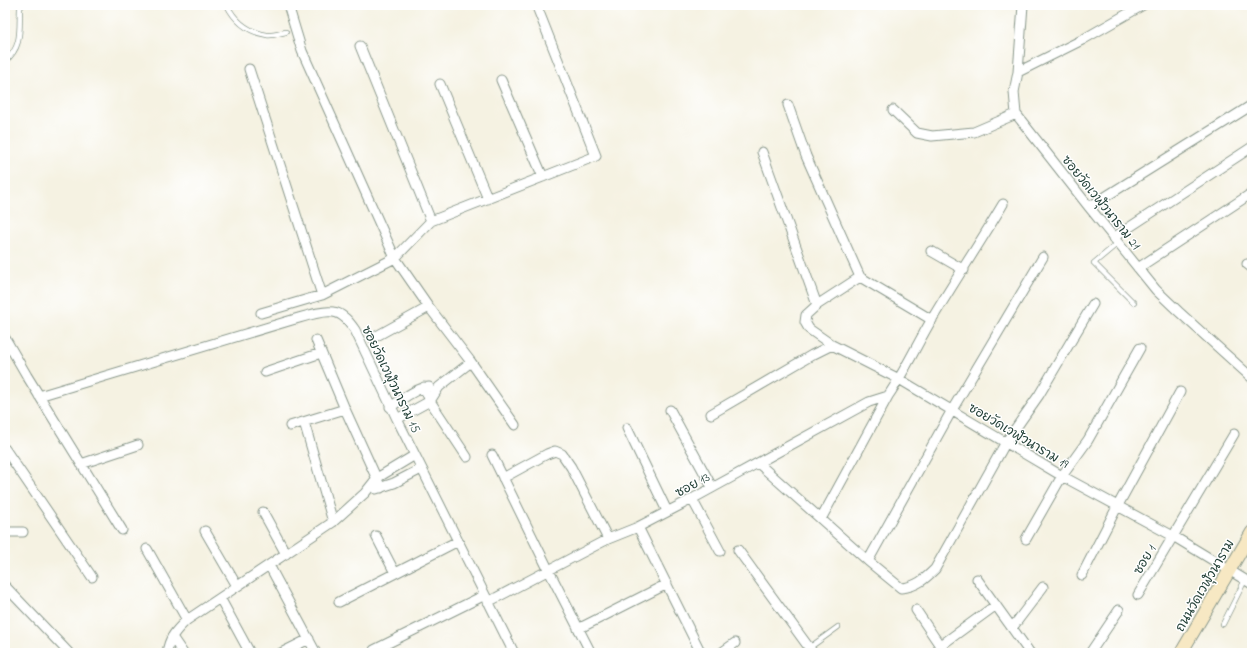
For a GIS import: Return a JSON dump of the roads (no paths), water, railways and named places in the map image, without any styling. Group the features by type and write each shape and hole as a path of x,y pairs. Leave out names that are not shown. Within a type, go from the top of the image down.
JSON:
{"street":[{"path":"288,5 302,51 395,258 429,307 472,362 515,425"},
{"path":"893,110 917,133 932,136 974,132 1016,114 1014,92 1018,72 1023,5"},
{"path":"1018,72 1082,40 1143,5"},
{"path":"261,313 322,295 395,258 432,222 596,156 537,7"},
{"path":"360,46 432,222"},
{"path":"249,69 322,295"},
{"path":"501,80 543,177"},
{"path":"440,84 488,199"},
{"path":"788,105 806,156 860,277 932,320"},
{"path":"1089,207 1252,105"},
{"name":"ซอยวัดเวฬุวนาราม 21","path":"1016,114 1156,290 1252,378"},
{"path":"1116,240 1252,147"},
{"path":"762,152 817,305 860,277"},
{"path":"1138,268 1252,193"},
{"path":"821,519 888,396 932,320 1003,204"},
{"path":"931,251 964,270"},
{"path":"868,561 952,410 1043,257"},
{"path":"758,463 868,561 901,588 909,588 922,581 935,569 1006,442 1039,395 1093,304"},
{"name":"ซอยวัดเวฬุวนาราม 19","path":"817,305 806,314 805,322 809,329 832,345 899,379 1062,476 1173,536 1249,582"},
{"path":"374,338 429,307"},
{"name":"ซอยวัดเวฬุวนาราม 15","path":"39,396 292,320 320,313 334,312 345,318 355,330 396,420 514,653"},
{"path":"5,338 122,530"},
{"path":"316,340 381,488"},
{"path":"711,414 812,355 832,345"},
{"path":"1026,539 1062,476 1088,440 1140,348"},
{"path":"265,372 321,353"},
{"path":"396,420 430,401 439,387 472,362"},
{"path":"390,407 424,387 439,387"},
{"path":"424,387 430,401 467,457"},
{"path":"1082,575 1117,507 1180,392"},
{"name":"ซอย 13","path":"374,650 549,571 608,539 638,527 692,499 868,402 888,396"},
{"path":"290,426 345,409"},
{"path":"670,410 712,487"},
{"path":"304,422 333,522"},
{"path":"627,428 667,511"},
{"name":"ซอย 1","path":"1138,595 1234,434"},
{"path":"81,464 138,445"},
{"path":"5,449 92,577"},
{"path":"503,478 547,454 555,451 562,454 571,467 608,539"},
{"path":"167,653 168,645 172,637 187,620 333,522 365,492 377,478 414,455"},
{"path":"492,455 591,653"},
{"path":"365,492 381,488 421,469"},
{"path":"692,499 720,551"},
{"path":"263,512 286,554"},
{"path":"638,527 701,653"},
{"path":"205,531 237,586"},
{"path":"5,532 23,532"},
{"name":"ถนนวัดเวฬุวนาราม","path":"1181,653 1252,532"},
{"path":"376,536 395,573"},
{"path":"338,602 458,541"},
{"path":"147,549 187,620"},
{"path":"738,550 811,650"},
{"path":"269,565 316,653"},
{"path":"977,579 1030,653"},
{"path":"578,629 667,584"},
{"path":"5,586 69,653"},
{"path":"1012,628 1043,588"},
{"path":"220,598 250,653"},
{"path":"916,610 943,649 996,604"},
{"path":"1090,653 1119,610"},
{"path":"172,637 183,653"},
{"path":"281,653 309,639"},
{"path":"721,653 735,643"}],"lane":[{"path":"5,61 10,57 18,45 20,8 22,5"},
{"path":"227,5 232,16 243,26 268,36 286,32"},
{"path":"1116,240 1094,263 1134,303"},
{"path":"1223,624 1249,582"},
{"path":"811,650 838,627"}]}
